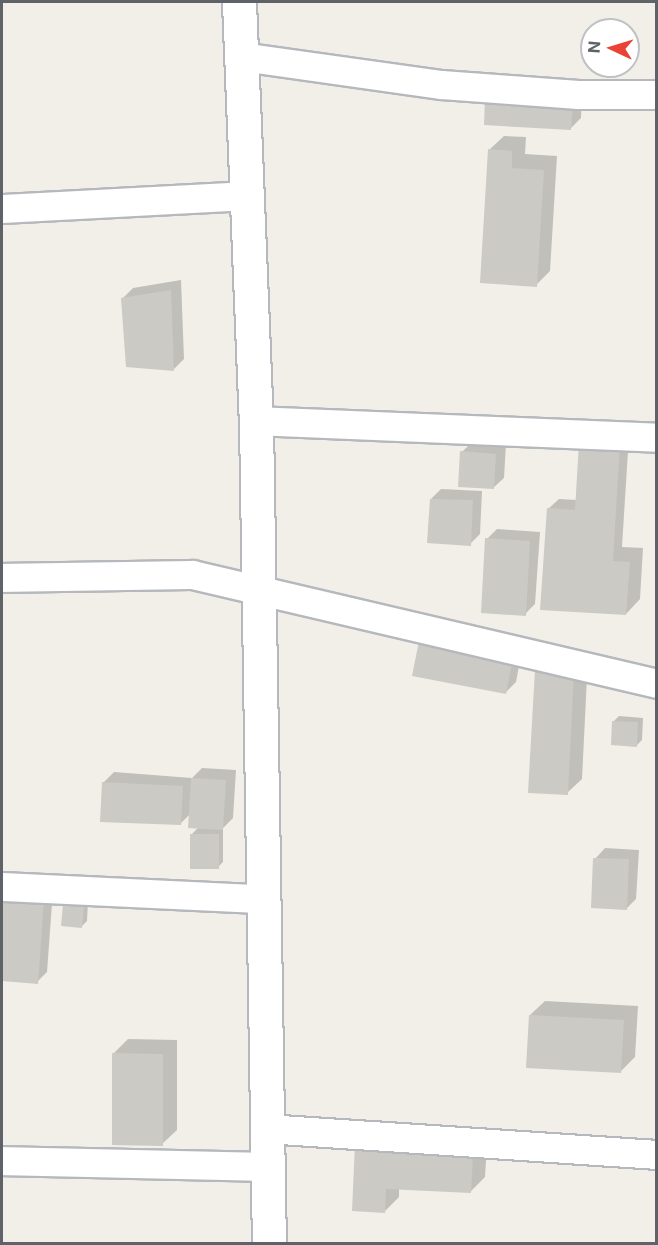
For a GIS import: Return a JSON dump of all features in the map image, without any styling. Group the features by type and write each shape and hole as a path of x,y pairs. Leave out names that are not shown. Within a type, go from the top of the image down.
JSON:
{"street":[{"path":"239,2 249,196 256,420 260,590 261,898 269,1244"},
{"path":"242,57 442,85 579,95 657,95"},
{"path":"2,209 249,196"},
{"path":"256,420 657,438"},
{"path":"2,578 193,575 657,684"},
{"path":"2,887 261,898"},
{"path":"266,1129 657,1155"},
{"path":"2,1161 266,1167"}],"building":[{"path":"485,99 573,104 571,130 484,125"},
{"path":"488,149 512,151 512,168 544,170 537,287 480,283"},
{"path":"171,290 174,371 126,367 121,298"},
{"path":"579,442 620,444 613,561 630,562 626,615 540,610 547,508 575,510"},
{"path":"460,451 496,454 494,489 458,487"},
{"path":"430,499 473,500 471,546 427,543"},
{"path":"485,538 530,541 526,616 481,613"},
{"path":"419,641 513,659 506,694 412,676"},
{"path":"535,669 574,671 568,795 528,793"},
{"path":"612,721 638,722 637,747 611,745"},
{"path":"191,778 226,780 223,830 188,828"},
{"path":"102,782 183,786 181,825 100,822"},
{"path":"190,834 219,834 219,869 190,869"},
{"path":"593,858 629,859 627,910 591,908"},
{"path":"2,896 44,899 38,984 2,981"},
{"path":"63,904 84,905 82,928 61,926"},
{"path":"529,1015 624,1020 621,1073 526,1068"},
{"path":"112,1053 163,1054 163,1146 112,1145"},
{"path":"355,1144 386,1146 386,1153 473,1158 471,1193 386,1189 385,1213 352,1211"}]}
